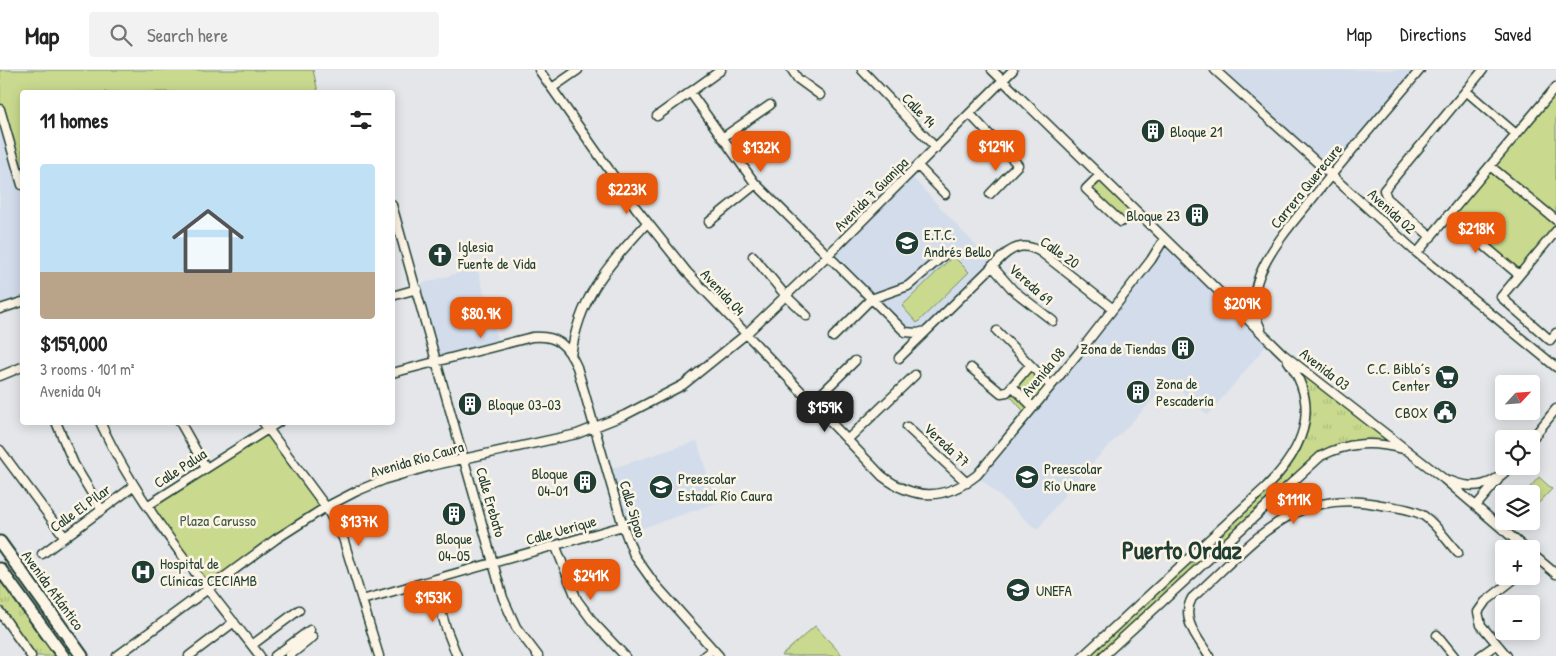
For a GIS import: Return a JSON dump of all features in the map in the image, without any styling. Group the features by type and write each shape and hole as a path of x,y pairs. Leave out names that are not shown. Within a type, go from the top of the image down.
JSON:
{"main road":[{"name":"Avenida Atlántico","path":"0,542 82,656"},
{"name":"Avenida Atlántico","path":"0,569 63,656"}],"street":[{"name":"Avenida 04","path":"539,70 647,223 686,272 812,404 893,484 914,493 925,495"},
{"path":"552,88 578,70"},
{"path":"657,116 721,70"},
{"path":"792,70 798,79 820,95"},
{"name":"Calle 14","path":"862,70 936,148"},
{"name":"Avenida 03","path":"992,70 1164,240 1283,354 1444,479 1516,540"},
{"name":"Avenida 7 Guanipa","path":"745,335 828,256 1013,70"},
{"name":"Avenida 02","path":"1215,70 1417,252 1556,367"},
{"name":"Carrera Querecure","path":"1264,335 1254,313 1254,300 1260,276 1275,247 1331,176 1420,70"},
{"path":"1431,237 1387,198 1384,190 1483,70"},
{"path":"1417,252 1556,87"},
{"path":"1466,91 1516,134"},
{"path":"690,92 756,184 904,332 917,333 926,331"},
{"path":"722,138 770,105"},
{"path":"0,110 20,178"},
{"path":"970,114 1018,165 990,194"},
{"path":"918,166 945,194"},
{"path":"1490,166 1556,220"},
{"path":"1099,176 1086,189 1121,222"},
{"path":"708,222 756,184"},
{"path":"1448,216 1519,275"},
{"name":"Calle Erebato","path":"395,223 417,289 494,564 510,614 516,628 538,656"},
{"path":"571,356 574,335 582,313 601,277 608,266 647,223"},
{"path":"1556,231 1501,296 1550,340 1556,333"},
{"name":"Avenida 08","path":"925,495 946,493 967,483 987,464 1151,260 1164,240"},
{"name":"Calle 20","path":"899,358 992,266 1012,249 1026,246 1034,248 1112,308"},
{"path":"833,337 871,300 908,286 944,255"},
{"path":"753,256 786,296 807,316"},
{"name":"Vereda 69","path":"992,266 1013,290 1052,321"},
{"path":"395,295 417,289"},
{"path":"0,310 20,303"},
{"path":"997,331 1050,385"},
{"name":"Avenida Río Caura","path":"117,656 276,539 326,507 386,479 464,459 550,442 595,428 646,405 682,384 745,335"},
{"name":"Calle Sipao","path":"437,362 532,337 544,336 564,346 571,356 581,381 623,526 639,565 720,656"},
{"path":"1083,656 1266,487 1290,460 1301,440 1306,409 1300,380 1283,354"},
{"path":"812,404 855,361"},
{"path":"395,372 437,362"},
{"path":"971,368 998,392 1009,389 1030,365"},
{"path":"0,376 20,368"},
{"path":"848,440 915,375"},
{"path":"1009,389 1032,406"},
{"path":"1539,430 1556,409"},
{"path":"57,425 74,464 101,509"},
{"path":"102,425 134,486 147,506 260,656"},
{"path":"182,425 206,468"},
{"path":"265,426 326,507 344,538 379,656"},
{"name":"Calle Palua","path":"147,506 206,468 265,426"},
{"name":"Vereda 77","path":"908,427 967,483"},
{"path":"1103,656 1321,456 1347,445 1368,442 1407,450"},
{"path":"0,450 64,536"},
{"path":"1444,479 1459,484 1478,486 1495,481 1501,477"},
{"path":"1476,506 1501,477"},
{"name":"Calle El Pilar","path":"42,554 134,486"},
{"path":"1209,656 1189,622 1187,611 1192,598 1278,522 1298,510 1344,500 1372,503 1414,512 1425,517 1458,553"},
{"name":"Calle Uerique","path":"362,600 556,547 623,526"},
{"path":"556,547 577,600 594,623 625,656"},
{"path":"1540,561 1556,574"},
{"path":"432,581 446,628 457,656"},
{"path":"1507,585 1479,609 1479,622 1507,656"},
{"path":"252,645 299,610"},
{"path":"0,612 31,656"},
{"path":"189,656 234,622"},
{"path":"275,656 311,634 289,656"},
{"path":"1437,635 1454,656"},
{"path":"1480,656 1497,644"},
{"path":"704,656 713,649"}],"shaded area":[{"path":"1230,70 1420,70 1331,175 1223,78"},
{"path":"0,111 20,178 20,303 0,309"},
{"name":"E.T.C. Andrés Bello","path":"910,175 994,265 926,331 912,333 827,256"},
{"path":"1164,239 1270,341 1208,415 1170,382 1076,480 1037,530 977,475"},
{"path":"477,268 499,346 437,361 416,285"},
{"name":"Preescolar Estadal Río Caura","path":"697,441 716,503 625,534 607,470"}],"green space":[{"path":"0,70 313,70 318,90 20,90 20,178 0,109"},
{"path":"1556,88 1556,231 1519,275 1448,215"},
{"path":"1099,176 1132,209 1121,222 1086,189"},
{"path":"953,256 969,272 917,323 902,306"},
{"path":"1283,354 1407,450 1380,444 1329,452 1103,656 1083,656 1246,506 1297,449 1305,399"},
{"path":"1030,365 1050,385 1026,414 1007,392"},
{"name":"Plaza Carusso","path":"267,430 326,507 208,589 147,506"},
{"path":"1539,477 1552,489 1540,502 1540,485 1532,485"},
{"path":"0,569 63,656 31,656 0,612"},
{"path":"815,626 843,656 781,656"}],"place":[{"name":"Bloque 21","path":"1153,131"},
{"name":"Bloque 23","path":"1197,215"},
{"name":"E.T.C. Andrés Bello","path":"907,243"},
{"name":"Iglesia Fuente de Vida","path":"440,255"},
{"name":"Zona de Tiendas","path":"1183,348"},
{"name":"C.C. Biblo´s Center","path":"1447,377"},
{"name":"Zona de Pescadería","path":"1138,392"},
{"name":"Bloque 03-03","path":"470,404"},
{"name":"CBOX","path":"1445,412"},
{"name":"Preescolar Río Unare","path":"1027,477"},
{"name":"Bloque 04-01","path":"585,482"},
{"name":"Preescolar Estadal Río Caura","path":"661,487"},
{"name":"Bloque 04-05","path":"454,514"},
{"name":"Hospital de Clínicas CECIAMB","path":"143,572"},
{"name":"UNEFA","path":"1018,590"}],"district":[{"name":"Puerto Ordaz","path":"1182,550"}]}
